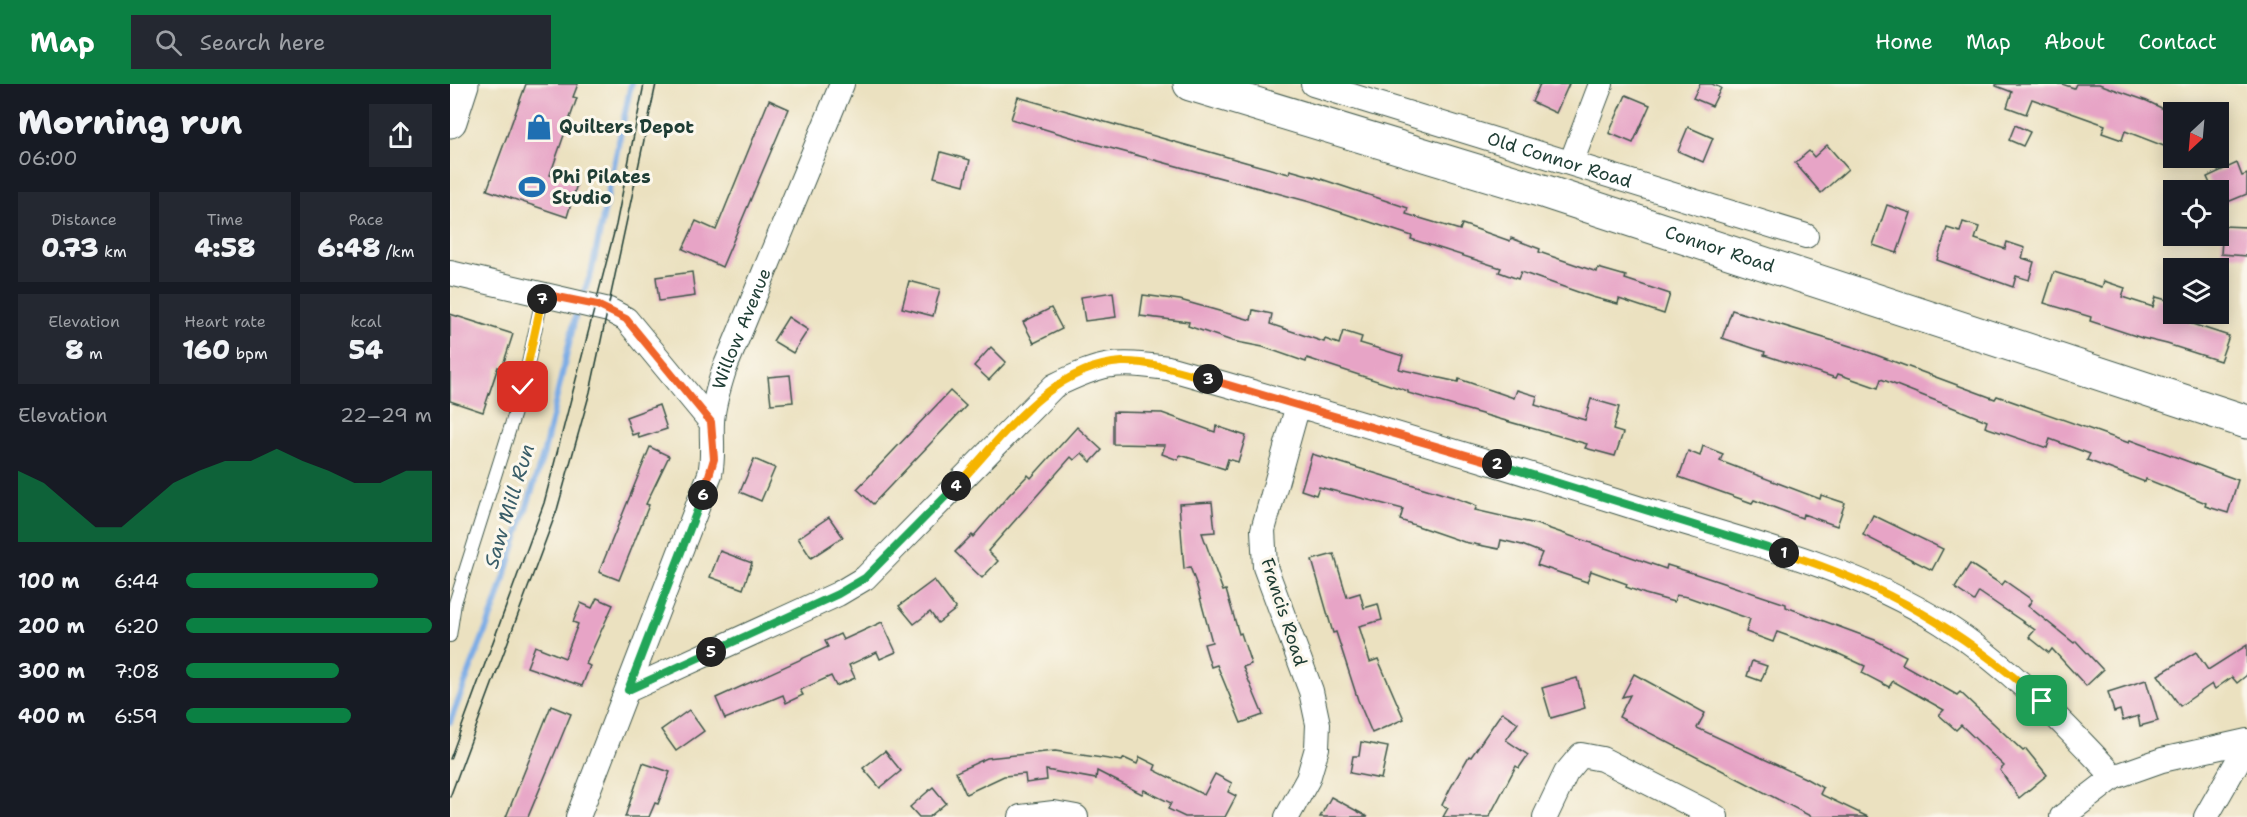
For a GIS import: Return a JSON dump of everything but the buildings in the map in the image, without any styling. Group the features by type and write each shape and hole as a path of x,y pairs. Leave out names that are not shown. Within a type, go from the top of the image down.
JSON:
{"main road":[{"path":"450,121 462,84"},
{"name":"Connor Road","path":"1190,84 1546,192 2247,422"}],"street":[{"name":"Willow Avenue","path":"578,817 710,474 714,459 711,422 724,370 842,84"},
{"name":"Old Connor Road","path":"1313,84 1806,236"},
{"path":"1571,163 1601,84"},
{"path":"450,273 576,300 609,310 626,319 711,422"},
{"path":"628,690 838,594 865,578 1054,386 1090,369 1123,362 1168,368 1298,405 1782,553 1876,587 1941,622 1998,662 2042,701 2114,777"},
{"name":"Francis Road","path":"1287,817 1308,779 1317,747 1318,724 1311,691 1265,567 1263,530 1298,405"},
{"path":"2062,817 2114,777 2162,760 2247,741"},
{"path":"2206,817 2247,745"},
{"path":"1545,817 1566,773 1581,756 1602,759 1716,817"},
{"path":"1021,817 1054,813 1076,817"}],"lane":[{"path":"450,636 455,603 523,387 543,294"}],"waterway":[{"name":"Saw Mill Run","path":"581,299 591,274 631,84"},
{"name":"Saw Mill Run","path":"450,722 497,601 544,452 577,309"}],"tram line":[{"path":"450,759 544,503 616,225 644,84"},
{"path":"450,797 557,510 590,392 656,84"}],"place":[{"name":"Quilters Depot","path":"539,127"},
{"name":"Phi Pilates Studio","path":"532,187"}],"route":[{"path":"523,387 543,294 597,305 626,319 711,422 714,459 710,474 628,690 838,594 865,578 1054,386 1090,369 1123,362 1168,368 1298,405 1463,453 1805,560 1876,587 1941,622 1998,662 2042,701"}]}
